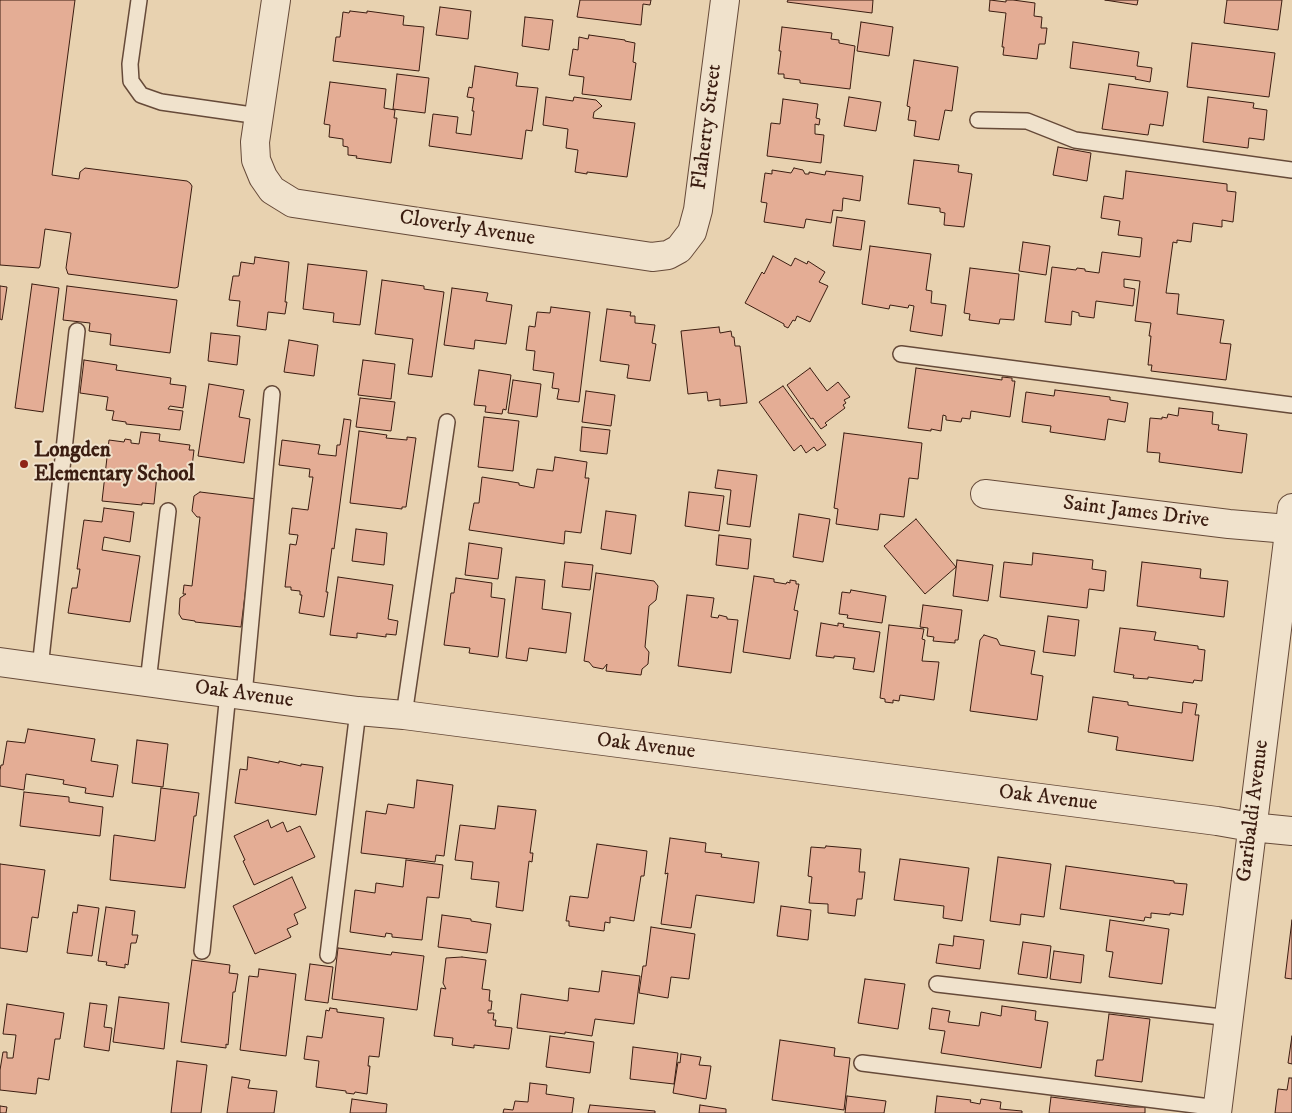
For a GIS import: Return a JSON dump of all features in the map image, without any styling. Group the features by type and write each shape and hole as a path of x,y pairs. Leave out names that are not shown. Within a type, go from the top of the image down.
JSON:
{"street":[{"path":"258,116 276,0"},
{"name":"Flaherty Street","path":"679,249 692,232 698,210 725,0"},
{"name":"Cloverly Avenue","path":"258,116 255,142 256,160 263,177 272,190 293,202 652,257 668,255 679,249"},
{"name":"Saint James Drive","path":"985,494 1229,524 1290,519"},
{"name":"Garibaldi Avenue","path":"1217,1111 1230,1018 1290,519"},
{"name":"Oak Avenue","path":"0,662 358,711 404,715 1292,831"}],"lane":[{"path":"139,0 130,64 131,81 141,94 161,102 258,116"},
{"path":"978,120 1027,121 1075,140 1292,170"},
{"path":"40,668 77,332"},
{"path":"901,354 1292,405"},
{"path":"202,950 236,694 272,394"},
{"path":"404,715 447,422"},
{"path":"148,682 168,511"},
{"path":"328,956 358,711"},
{"path":"937,984 1230,1018"},
{"path":"862,1063 1217,1111"}],"building":[{"path":"0,0 75,0 52,175 79,179 80,172 85,168 187,181 192,186 178,287 68,274 66,268 71,233 45,229 39,268 0,265"},
{"path":"580,0 651,0 650,5 643,4 641,25 577,17"},
{"path":"788,0 873,0 872,13 787,2"},
{"path":"990,0 1006,2 1006,0 1013,0 1035,3 1034,16 1042,17 1041,28 1047,28 1045,44 1039,44 1037,59 1003,55 1004,47 1002,47 1006,13 989,11"},
{"path":"1105,0 1138,0 1137,5"},
{"path":"1227,0 1282,0 1278,30 1224,23"},
{"path":"440,7 471,11 468,39 436,35"},
{"path":"350,11 367,13 367,11 404,16 403,25 424,27 419,71 333,61 336,37 340,37 343,12 349,13"},
{"path":"525,17 553,20 549,50 522,46"},
{"path":"861,22 893,27 889,56 857,51"},
{"path":"782,27 832,33 831,39 839,40 839,43 855,46 850,89 800,83 800,80 784,78 784,74 778,74"},
{"path":"589,35 635,43 633,62 636,63 631,100 582,94 584,77 569,75 573,49 578,50 579,37 588,39"},
{"path":"1073,42 1139,52 1137,66 1152,68 1150,82 1135,79 1136,77 1070,68"},
{"path":"1192,43 1275,53 1269,97 1187,87"},
{"path":"914,60 958,67 952,111 945,110 939,140 914,136 916,121 908,120 910,107 907,106"},
{"path":"475,66 518,73 516,86 538,88 532,131 526,130 522,159 429,146 433,114 458,117 456,133 471,135 474,98 467,97 469,87 472,88"},
{"path":"397,74 429,78 425,113 393,109"},
{"path":"330,82 386,89 384,108 395,110 394,118 397,118 391,163 348,155 348,147 343,146 343,139 329,137 330,125 324,124"},
{"path":"1109,84 1168,92 1163,126 1150,124 1148,135 1102,129"},
{"path":"546,97 573,101 574,97 596,100 602,106 594,112 593,118 635,123 627,177 575,172 578,150 566,148 568,129 543,125"},
{"path":"849,97 881,102 876,131 844,126"},
{"path":"1208,97 1254,103 1253,108 1267,110 1264,140 1249,138 1248,148 1203,142"},
{"path":"783,99 818,104 816,118 820,119 819,125 815,124 815,134 824,135 821,163 767,156 771,123 780,124"},
{"path":"1058,147 1091,153 1087,181 1053,175"},
{"path":"914,160 959,165 958,172 972,174 964,227 944,225 945,213 940,212 940,208 908,204"},
{"path":"794,168 803,170 805,174 809,174 809,172 825,175 826,171 863,176 860,201 843,198 842,211 833,210 831,223 806,219 804,228 764,222 767,203 761,202 765,173 772,174 772,170 791,173"},
{"path":"1126,171 1227,184 1227,191 1236,192 1233,222 1222,220 1222,227 1193,223 1191,242 1177,240 1177,243 1173,242 1166,293 1179,294 1177,314 1224,320 1220,343 1231,344 1226,380 1151,371 1152,365 1148,365 1151,323 1135,321 1140,281 1124,279 1124,287 1135,289 1133,306 1096,301 1094,318 1079,316 1079,313 1072,311 1071,325 1045,322 1052,267 1076,270 1077,268 1085,269 1085,271 1099,273 1102,252 1140,257 1142,238 1118,235 1120,221 1101,218 1104,196 1123,199"},
{"path":"837,217 865,221 861,250 833,246"},
{"path":"1023,242 1050,246 1046,275 1019,271"},
{"path":"870,246 931,254 926,290 932,291 931,303 946,305 942,336 910,331 914,306 909,305 908,308 890,305 889,309 862,304"},
{"path":"773,256 791,266 795,258 807,264 808,261 825,272 819,282 828,286 810,322 797,316 788,328 745,303"},
{"path":"255,257 289,262 285,314 268,312 266,330 237,326 240,301 229,300 233,276 239,276 241,262 254,264"},
{"path":"308,264 367,271 360,325 333,322 334,313 303,309"},
{"path":"970,268 1019,274 1014,320 1000,319 999,324 969,320 970,314 964,313"},
{"path":"382,280 424,286 424,289 444,292 432,377 408,374 413,339 375,334"},
{"path":"32,284 59,288 43,412 15,408"},
{"path":"0,286 7,287 2,320 0,319"},
{"path":"67,286 177,300 170,353 110,345 111,334 89,331 90,323 63,320"},
{"path":"452,288 488,293 486,301 512,305 506,344 475,340 474,349 444,345"},
{"path":"551,307 590,312 579,402 557,399 559,389 552,388 554,373 533,370 535,351 526,350 529,326 535,327 537,312 550,313"},
{"path":"607,309 631,312 630,316 635,316 635,323 655,325 652,343 656,344 650,381 627,378 629,365 600,361"},
{"path":"719,327 720,333 731,331 735,346 740,346 747,403 720,406 720,399 708,401 707,392 688,394 681,331"},
{"path":"211,333 240,336 237,365 208,361"},
{"path":"289,340 318,345 314,376 284,372"},
{"path":"84,360 117,365 116,370 171,378 170,384 186,386 183,408 170,406 168,409 183,411 180,430 126,424 126,422 112,420 114,411 106,410 108,397 80,393"},
{"path":"363,360 395,364 391,399 358,395"},
{"path":"810,368 827,391 838,382 850,397 844,400 846,403 843,405 845,408 825,423 827,425 821,429 813,418 811,419 787,385"},
{"path":"916,368 1002,380 1002,377 1012,378 1012,381 1015,381 1010,417 971,411 970,419 962,418 961,422 946,420 946,416 943,415 941,431 908,428"},
{"path":"479,370 511,375 506,410 503,409 502,414 485,412 486,406 474,405"},
{"path":"513,380 541,384 537,417 508,413"},
{"path":"209,384 244,390 239,417 250,419 244,463 198,456"},
{"path":"783,386 826,445 817,451 814,447 806,453 801,445 794,451 759,402"},
{"path":"1055,390 1110,397 1110,400 1128,403 1125,422 1108,419 1105,440 1050,432 1051,426 1022,422 1026,392 1054,396"},
{"path":"586,391 615,395 611,426 582,422"},
{"path":"360,398 395,402 391,431 356,427"},
{"path":"1179,408 1213,412 1212,424 1219,425 1218,430 1247,434 1242,473 1159,462 1160,453 1147,452 1150,418 1167,418 1168,414 1178,416"},
{"path":"484,417 519,421 513,471 478,467"},
{"path":"344,419 351,420 324,617 299,613 302,595 300,595 300,591 291,590 291,587 285,587 290,544 296,545 298,535 289,534 292,508 308,510 313,477 309,477 310,469 279,465 282,440 320,445 318,454 336,456 337,445 340,445"},
{"path":"582,427 610,430 607,454 580,451"},
{"path":"359,431 387,435 386,438 407,440 407,437 416,438 406,507 402,507 402,509 350,503"},
{"path":"141,432 160,434 159,441 190,445 189,450 194,450 191,475 186,475 185,478 157,475 154,504 142,503 142,505 102,501 109,440 124,442 125,439 131,440 131,443 139,444"},
{"path":"844,433 922,443 918,479 909,478 904,517 880,514 878,530 836,524 838,509 834,508"},
{"path":"555,457 587,462 585,478 589,478 581,533 565,531 564,544 469,530 474,503 479,503 482,477 519,483 519,485 534,488 537,469 553,471"},
{"path":"718,470 757,475 750,527 727,524 731,490 715,488"},
{"path":"200,492 257,499 241,627 195,622 182,619 179,614 180,598 186,594 183,594 184,585 192,586 200,517 197,517 192,511 194,496"},
{"path":"689,492 724,496 719,531 685,526"},
{"path":"104,508 134,512 130,542 104,537 102,550 140,556 130,622 68,613 72,588 77,588 80,569 77,569 84,520 102,522"},
{"path":"606,511 636,515 631,554 601,549"},
{"path":"799,514 830,519 823,562 793,557"},
{"path":"916,519 956,567 925,594 884,546"},
{"path":"356,529 387,533 384,565 352,561"},
{"path":"719,535 751,539 748,569 716,565"},
{"path":"469,543 502,548 498,579 465,575"},
{"path":"1033,553 1093,560 1092,569 1106,571 1104,591 1089,589 1087,608 1000,597 1004,562 1032,565"},
{"path":"957,560 993,565 988,601 953,596"},
{"path":"565,562 593,565 590,590 562,587"},
{"path":"1142,562 1201,569 1200,578 1228,581 1224,617 1137,606"},
{"path":"596,573 654,581 658,586 656,600 649,606 645,647 649,652 648,664 642,669 641,675 606,671 607,664 603,669 593,667 589,662 584,661"},
{"path":"754,576 774,579 774,582 786,584 787,582 790,583 790,580 796,581 796,584 799,584 794,610 798,611 790,659 743,652"},
{"path":"338,577 393,585 388,619 398,621 396,635 386,634 386,637 357,633 357,638 330,635"},
{"path":"516,577 545,580 542,609 571,613 566,653 529,648 527,661 506,658"},
{"path":"456,578 492,583 491,597 505,599 498,657 469,653 470,648 444,645 451,593 454,593"},
{"path":"851,590 886,596 882,623 847,618 848,615 839,614 842,592 850,593"},
{"path":"687,595 714,598 711,617 718,618 719,615 727,617 727,619 738,620 731,673 678,666"},
{"path":"923,605 962,610 958,640 955,640 955,643 933,641 934,637 927,636 928,628 920,627"},
{"path":"1048,616 1079,620 1075,656 1043,652"},
{"path":"821,623 838,626 838,623 844,624 843,627 880,632 874,672 853,669 855,658 816,656"},
{"path":"889,625 924,629 922,639 925,640 922,661 939,662 934,700 900,695 899,701 893,700 893,703 885,702 885,699 880,698"},
{"path":"1120,628 1156,632 1154,640 1198,646 1198,649 1205,650 1202,681 1194,680 1193,683 1148,677 1148,679 1133,678 1134,675 1114,672"},
{"path":"984,635 997,639 1000,645 1035,651 1031,674 1043,676 1037,720 970,711 980,640"},
{"path":"1093,697 1128,702 1128,705 1182,713 1183,702 1197,704 1195,715 1199,715 1193,761 1116,750 1118,737 1088,732"},
{"path":"28,729 95,739 91,761 118,765 113,797 85,793 86,788 63,784 64,780 26,774 24,790 0,786 0,770 1,765 3,765 7,741 25,743"},
{"path":"137,740 168,744 163,787 132,783"},
{"path":"248,757 301,766 301,764 323,767 316,815 235,803 240,769 247,770"},
{"path":"417,780 453,785 444,856 436,855 435,862 361,853 366,811 386,814 388,804 414,808"},
{"path":"161,788 199,793 196,816 194,816 185,888 110,880 114,835 155,841"},
{"path":"24,792 69,797 69,802 103,807 100,836 20,826"},
{"path":"498,806 536,810 530,853 533,853 532,862 529,861 523,911 496,907 499,882 471,879 473,862 455,860 460,825 495,829"},
{"path":"268,820 271,828 283,822 287,832 300,826 315,857 254,885 234,836"},
{"path":"670,838 706,843 705,852 722,854 721,857 759,862 754,903 696,895 691,928 661,924 668,873 665,874"},
{"path":"597,844 647,851 644,876 641,876 634,921 610,917 610,923 605,922 604,931 569,926 569,921 566,921 570,896 588,898"},
{"path":"826,846 861,849 859,872 865,872 862,899 857,899 855,916 828,913 828,904 809,903 812,877 808,876 811,847 825,848"},
{"path":"998,857 1051,864 1044,917 1021,914 1020,925 990,921"},
{"path":"900,859 969,868 962,921 943,918 944,906 894,900"},
{"path":"406,860 443,865 439,898 427,897 422,940 392,937 392,934 386,933 385,937 350,932 355,890 375,893 376,883 403,887"},
{"path":"0,864 45,870 38,918 32,917 27,952 0,948"},
{"path":"1066,866 1187,884 1183,915 1151,913 1151,918 1145,917 1144,921 1060,909"},
{"path":"292,877 306,908 294,914 298,924 287,929 291,937 255,954 233,906"},
{"path":"78,905 99,908 92,956 67,953 73,912 77,913"},
{"path":"781,906 811,910 808,940 777,936"},
{"path":"106,907 135,911 132,935 138,935 136,943 131,943 128,965 125,964 125,968 106,965 107,962 98,961"},
{"path":"442,915 491,924 487,953 438,947"},
{"path":"1110,920 1169,929 1162,984 1109,977 1113,952 1106,951"},
{"path":"1292,920 1292,979 1285,978"},
{"path":"651,927 695,934 689,979 671,977 668,998 639,993 643,966 646,966"},
{"path":"954,936 984,940 980,969 936,963 939,944 953,946"},
{"path":"1023,942 1051,946 1047,978 1018,974"},
{"path":"338,948 391,955 392,952 424,956 417,1010 332,999"},
{"path":"1054,951 1084,955 1081,983 1050,979"},
{"path":"462,957 486,960 482,989 490,990 489,1001 492,1001 491,1010 488,1010 488,1013 494,1013 493,1020 496,1020 495,1026 512,1028 509,1049 474,1045 474,1048 452,1045 453,1038 434,1036 441,988 446,989 443,983 446,958"},
{"path":"192,960 230,965 229,973 238,974 235,992 233,992 228,1045 226,1044 226,1048 181,1042"},
{"path":"310,964 333,967 328,1003 305,1000"},
{"path":"259,969 296,974 286,1056 240,1050 249,976 258,977"},
{"path":"602,971 640,976 634,1024 595,1019 592,1036 517,1028 521,994 568,1001 569,988 599,992"},
{"path":"865,979 905,984 898,1029 858,1023"},
{"path":"119,997 169,1003 164,1049 113,1042"},
{"path":"90,1003 107,1005 104,1027 112,1028 109,1051 84,1047"},
{"path":"7,1004 64,1013 60,1039 55,1039 49,1080 38,1078 36,1094 0,1090 0,1070 3,1052 7,1052 7,1058 13,1058 16,1035 3,1034"},
{"path":"1002,1006 1036,1011 1035,1020 1048,1022 1041,1068 941,1053 945,1031 929,1029 932,1008 950,1011 948,1022 979,1026 981,1012 1001,1016"},
{"path":"330,1008 337,1009 337,1012 384,1018 379,1057 369,1056 368,1066 370,1066 367,1094 346,1093 346,1091 316,1087 319,1061 304,1059 307,1036 322,1038 326,1010 329,1011"},
{"path":"1109,1014 1150,1019 1142,1082 1095,1076 1097,1060 1103,1060"},
{"path":"550,1036 594,1042 590,1073 546,1067"},
{"path":"1292,1036 1292,1064 1288,1063"},
{"path":"780,1040 835,1048 834,1056 850,1058 844,1110 772,1100"},
{"path":"633,1047 678,1053 674,1084 630,1079"},
{"path":"681,1054 701,1057 699,1065 711,1066 706,1099 673,1093"},
{"path":"177,1061 207,1065 201,1113 171,1113"},
{"path":"232,1077 250,1080 248,1088 277,1091 274,1113 227,1113"},
{"path":"1289,1078 1292,1078 1292,1113 1275,1113 1278,1089 1287,1090"},
{"path":"530,1083 547,1085 546,1094 574,1098 572,1113 503,1113 504,1109 513,1110 515,1101 528,1102"},
{"path":"847,1096 886,1101 884,1113 845,1113"},
{"path":"937,1096 971,1100 970,1102 980,1104 981,1099 1001,1102 1000,1109 1022,1111 1022,1113 935,1113"},
{"path":"1051,1097 1130,1107 1145,1107 1145,1113 1049,1113"},
{"path":"352,1099 387,1104 386,1113 350,1113"},
{"path":"590,1105 655,1111 655,1113 588,1113"},
{"path":"700,1105 726,1109 726,1113 699,1113"},
{"path":"0,1106 7,1107 6,1113 0,1113"}],"place":[{"name":"Longden Elementary School","path":"24,464"}]}
